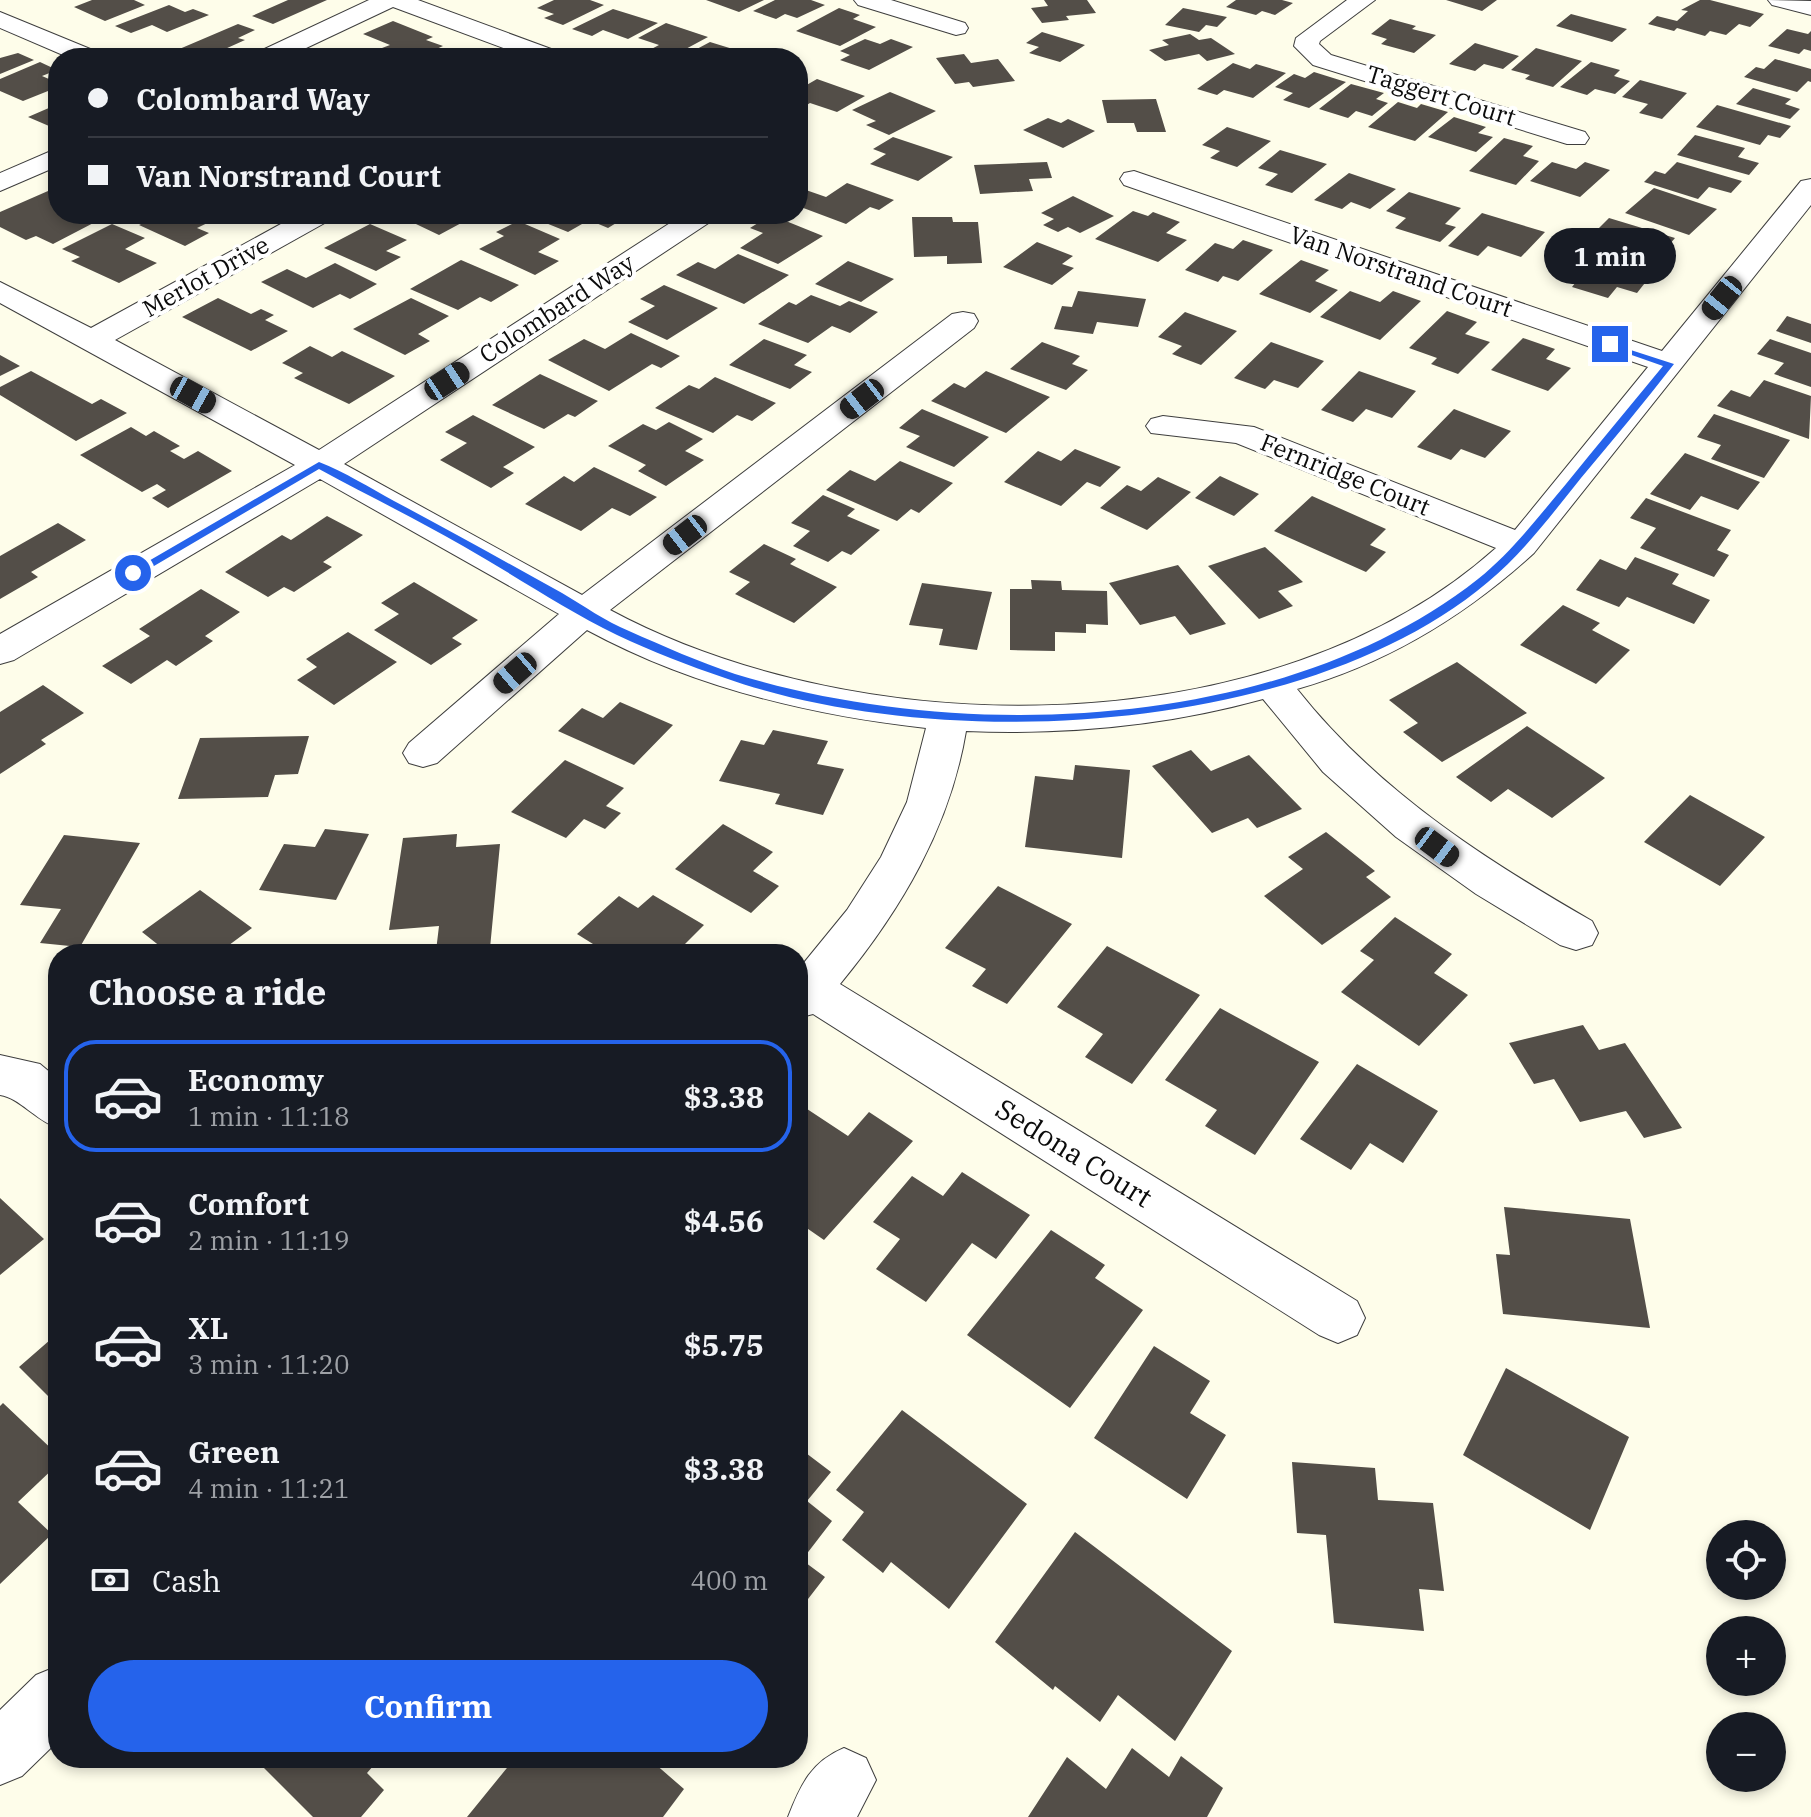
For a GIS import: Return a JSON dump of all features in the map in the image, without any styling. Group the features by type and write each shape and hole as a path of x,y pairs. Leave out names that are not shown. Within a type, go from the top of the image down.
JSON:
{"street":[{"path":"286,48 388,0"},
{"path":"396,0 526,48"},
{"path":"866,0 956,28"},
{"name":"Taggert Court","path":"1363,0 1308,38 1308,50 1322,60 1576,138"},
{"path":"1780,0 1811,8"},
{"path":"0,19 68,48"},
{"path":"0,183 48,161"},
{"name":"Van Norstrand Court","path":"1134,179 1669,364"},
{"path":"0,291 464,542 584,612 657,648 731,676 810,696 883,709 1032,718 1107,714 1179,705 1273,685 1362,653 1415,627 1468,593 1521,545 1811,187"},
{"name":"Merlot Drive","path":"92,340 302,224"},
{"name":"Colombard Way","path":"0,651 319,465 688,224"},
{"path":"423,753 584,612 963,321"},
{"name":"Fernridge Court","path":"1163,426 1242,434 1521,545"},
{"path":"1273,685 1342,768 1392,813 1459,864 1576,933"},
{"path":"808,989 869,915 908,847 938,771 949,715"},
{"name":"Sedona Court","path":"808,996 1338,1318"},
{"path":"0,1075 23,1078 48,1099"},
{"path":"0,1754 48,1707"}],"building":[{"path":"92,0 134,0 145,5 105,21 74,7"},
{"path":"288,0 327,0 273,24 252,16"},
{"path":"554,0 590,0 604,5 563,25 544,18 554,14 537,8"},
{"path":"706,0 764,0 739,12"},
{"path":"775,0 811,0 825,5 797,18 785,14 776,19 753,11"},
{"path":"1044,0 1087,0 1096,13 1066,16 1069,20 1042,23 1031,8 1048,6"},
{"path":"1236,0 1282,0 1293,3 1275,15 1262,11 1256,15 1226,7"},
{"path":"1446,0 1497,0 1482,11"},
{"path":"1700,0 1764,14 1750,27 1739,24 1726,35 1710,31 1705,36 1648,24 1657,16 1677,21 1688,11 1681,10"},
{"path":"169,5 185,12 193,9 209,15 167,32 152,25 131,33 115,26"},
{"path":"839,8 860,15 853,19 876,27 840,46 796,31"},
{"path":"1183,8 1227,17 1217,27 1206,25 1199,32 1165,25"},
{"path":"613,9 658,23 628,39 603,30 592,36 572,29"},
{"path":"1571,14 1627,29 1612,42 1556,26"},
{"path":"1390,19 1436,35 1414,53 1381,44 1387,39 1371,34"},
{"path":"393,21 433,37 426,40 443,46 382,48 390,45 363,34"},
{"path":"666,23 708,37 688,48 653,48 659,45 638,38"},
{"path":"238,24 255,30 238,38 245,40 227,48 182,48"},
{"path":"1787,29 1808,34 1811,31 1811,51 1804,49 1799,54 1768,46"},
{"path":"1042,32 1085,45 1060,62 1029,53 1039,47 1026,43"},
{"path":"1190,34 1199,40 1211,38 1235,54 1207,61 1199,54 1165,61 1149,50 1169,45 1162,40"},
{"path":"865,39 880,44 891,39 913,47 869,70 840,60 850,55 840,51"},
{"path":"710,42 730,48 699,48"},
{"path":"1475,43 1519,56 1503,69 1484,64 1475,71 1449,64"},
{"path":"1536,48 1582,61 1553,87 1525,79 1530,75 1511,70"},
{"path":"18,53 34,60 0,74 0,58"},
{"path":"964,54 971,63 998,59 1015,81 973,87 969,82 955,84 936,58"},
{"path":"1775,59 1811,69 1811,82 1808,81 1797,92 1744,77 1756,67 1764,69"},
{"path":"40,62 48,66 48,74 42,76 48,79 48,91 23,101 0,91 0,79"},
{"path":"1591,62 1620,70 1614,76 1630,81 1615,94 1595,89 1587,95 1560,87"},
{"path":"1233,63 1250,69 1256,64 1286,73 1253,98 1224,90 1217,95 1197,89"},
{"path":"1314,72 1346,82 1309,108 1283,100 1293,93 1275,87 1294,74 1305,78"},
{"path":"817,79 865,96 837,112 808,104 808,84"},
{"path":"1640,80 1687,93 1662,119 1639,113 1648,104 1622,97"},
{"path":"1351,84 1384,93 1376,99 1388,103 1372,116 1356,111 1348,118 1319,109"},
{"path":"1753,88 1791,99 1785,104 1800,109 1790,119 1736,104"},
{"path":"890,92 936,111 889,135 866,125 876,121 852,110"},
{"path":"1156,99 1166,132 1137,132 1134,123 1107,123 1102,100"},
{"path":"1398,102 1417,108 1421,104 1448,112 1415,141 1368,127"},
{"path":"1717,105 1791,126 1780,138 1768,135 1760,145 1696,127"},
{"path":"48,108 48,126 28,117"},
{"path":"1454,117 1486,127 1478,133 1493,137 1476,152 1428,137"},
{"path":"1048,118 1061,123 1068,119 1095,131 1063,148 1023,130"},
{"path":"1227,127 1271,141 1237,167 1210,158 1220,151 1202,145"},
{"path":"1695,135 1745,148 1738,157 1759,163 1749,175 1677,155"},
{"path":"893,137 953,157 918,181 870,164 886,154 873,149"},
{"path":"1504,138 1533,146 1523,156 1539,161 1516,185 1469,171"},
{"path":"1280,150 1327,164 1292,193 1265,185 1278,174 1258,168"},
{"path":"1047,162 1052,178 1029,179 1033,191 980,194 974,165"},
{"path":"1552,162 1576,169 1585,162 1610,170 1580,197 1530,181"},
{"path":"1677,162 1742,181 1731,193 1709,187 1698,199 1644,182 1655,171 1665,174"},
{"path":"1349,173 1396,189 1370,209 1351,202 1342,209 1314,200"},
{"path":"847,183 894,200 879,210 870,207 846,224 808,210 808,191 826,197"},
{"path":"1654,188 1717,209 1689,235 1625,213"},
{"path":"48,191 48,224 91,224 53,244 36,236 26,240 0,227 0,212"},
{"path":"1409,192 1461,208 1445,224 1456,227 1440,242 1395,228 1406,218 1386,211"},
{"path":"1073,196 1114,216 1080,233 1068,227 1058,232 1043,225 1054,219 1041,213"},
{"path":"1133,211 1148,216 1153,212 1180,222 1166,233 1187,240 1158,262 1095,239"},
{"path":"1482,213 1545,232 1521,257 1488,246 1478,256 1448,246"},
{"path":"912,217 952,217 953,222 978,222 982,263 947,264 947,256 914,257"},
{"path":"1609,218 1675,238 1663,252 1675,255 1662,271 1582,245"},
{"path":"112,224 145,238 125,249 157,263 119,283 71,261 80,257 62,249"},
{"path":"205,224 197,228 209,233 185,246 139,225"},
{"path":"370,224 407,240 386,251 401,257 376,271 324,248"},
{"path":"416,224 459,224 439,235"},
{"path":"512,224 525,224 560,239 538,252 559,261 535,275 479,249 504,236 496,232"},
{"path":"548,224 582,224 568,232"},
{"path":"756,224 793,224 823,236 778,264 740,248 763,233 750,228"},
{"path":"1243,240 1273,250 1238,281 1223,276 1218,282 1185,270 1215,243 1233,249"},
{"path":"1037,242 1073,256 1062,264 1074,268 1052,285 1003,267"},
{"path":"738,254 789,275 744,304 676,275 698,262 715,269"},
{"path":"1573,256 1617,270 1621,264 1652,274 1637,293 1617,287 1608,298 1572,287 1579,278 1560,272"},
{"path":"461,260 519,285 491,302 480,297 458,310 410,289"},
{"path":"1301,260 1329,270 1315,281 1338,290 1310,313 1259,294"},
{"path":"848,261 894,279 861,302 815,284"},
{"path":"335,263 377,284 350,299 340,294 313,308 261,282 287,269 306,278"},
{"path":"664,285 718,308 667,340 628,322 655,306 640,299"},
{"path":"1078,291 1146,299 1138,327 1097,322 1093,334 1054,329 1062,306 1072,307"},
{"path":"1350,291 1380,302 1393,291 1421,301 1380,340 1320,317"},
{"path":"811,295 840,306 849,301 878,312 850,333 832,326 808,343 758,324 789,302 796,305"},
{"path":"218,298 251,314 261,309 274,315 265,320 288,331 251,351 182,317"},
{"path":"411,298 449,316 418,334 430,341 405,355 353,329"},
{"path":"1447,311 1477,322 1465,334 1490,342 1458,374 1431,364 1437,358 1409,348"},
{"path":"1185,312 1237,331 1201,365 1172,354 1182,346 1158,337"},
{"path":"1787,316 1811,324 1811,343 1776,331"},
{"path":"631,333 680,356 661,368 652,364 609,391 548,360 584,339 605,349"},
{"path":"1523,338 1555,349 1546,359 1571,368 1548,391 1491,370"},
{"path":"764,339 807,355 794,365 812,372 790,389 729,365"},
{"path":"1770,339 1811,353 1811,387 1774,374 1784,363 1757,354"},
{"path":"1042,342 1080,356 1072,364 1088,370 1066,390 1010,369"},
{"path":"1271,342 1324,361 1298,388 1274,380 1265,389 1234,378"},
{"path":"310,346 332,357 342,351 395,376 349,404 294,378 303,373 282,363"},
{"path":"0,355 20,366 0,376"},
{"path":"31,371 92,404 101,399 127,413 76,441 0,395 0,387"},
{"path":"986,371 1050,397 1006,433 931,401 954,383 965,388"},
{"path":"1359,371 1416,391 1392,418 1366,409 1353,422 1321,410"},
{"path":"540,374 598,401 575,417 568,414 544,429 492,405"},
{"path":"715,377 776,403 752,421 737,415 713,433 655,408 689,385 699,389"},
{"path":"1764,380 1811,396 1809,439 1717,406 1731,390 1750,397"},
{"path":"922,409 989,437 954,467 906,447 920,436 899,428"},
{"path":"1454,409 1511,431 1485,458 1461,449 1451,460 1417,447"},
{"path":"1714,414 1790,440 1764,478 1711,459 1721,445 1697,437"},
{"path":"473,415 535,447 503,467 514,473 491,488 440,460 467,443 445,432"},
{"path":"669,422 703,439 685,451 704,460 666,486 638,471 646,465 608,446 643,424 656,430"},
{"path":"131,427 146,436 154,431 180,446 170,451 184,459 198,451 232,471 168,508 152,498 166,490 157,484 142,492 80,455"},
{"path":"1075,449 1121,467 1100,487 1087,482 1061,506 1004,482 1038,451 1061,461"},
{"path":"1685,453 1760,482 1738,510 1701,496 1690,510 1650,494"},
{"path":"900,461 953,483 919,513 911,509 897,521 826,490 850,470 875,481"},
{"path":"594,467 657,497 630,516 612,508 581,531 525,504 564,476 574,482"},
{"path":"1220,476 1259,494 1234,516 1195,498"},
{"path":"1158,477 1191,492 1147,530 1100,508 1127,485 1141,491"},
{"path":"823,495 855,509 847,516 880,530 851,555 842,551 828,562 793,546 810,531 791,523"},
{"path":"1312,496 1386,529 1370,545 1386,552 1366,572 1274,531"},
{"path":"1646,498 1731,530 1717,550 1729,555 1714,577 1640,548 1656,528 1630,518"},
{"path":"327,516 363,535 323,562 332,567 294,592 284,587 268,597 225,572 282,535 291,540"},
{"path":"58,523 86,540 31,572 38,577 0,599 0,556"},
{"path":"764,544 796,559 790,564 837,587 794,623 735,594 750,582 729,572"},
{"path":"1265,547 1303,582 1278,591 1293,606 1259,619 1208,566"},
{"path":"1635,557 1679,574 1672,584 1710,600 1694,624 1627,597 1619,607 1576,590 1600,559 1626,570"},
{"path":"1178,565 1226,624 1190,635 1175,616 1140,625 1109,583"},
{"path":"1031,580 1061,581 1062,590 1107,591 1108,625 1086,624 1086,633 1055,632 1055,651 1010,650 1010,589 1032,589"},
{"path":"414,582 478,620 452,638 462,644 431,665 374,630 399,614 381,603"},
{"path":"922,583 992,592 977,650 939,645 943,629 909,625"},
{"path":"201,589 240,612 205,636 213,641 176,666 167,660 131,684 102,666 150,636 139,629"},
{"path":"1563,605 1600,623 1592,630 1630,650 1596,684 1520,645"},
{"path":"348,632 397,662 334,705 297,680 317,667 306,659"},
{"path":"1457,662 1527,713 1442,762 1403,732 1418,723 1389,700"},
{"path":"43,685 84,713 41,740 46,744 0,774 0,712"},
{"path":"620,702 673,725 634,765 558,731 582,708 603,718"},
{"path":"1527,726 1605,778 1552,818 1508,789 1491,802 1456,777"},
{"path":"773,730 828,741 817,764 844,769 823,815 775,804 780,794 719,781 741,740 764,745"},
{"path":"309,736 298,774 275,775 268,797 178,799 200,738"},
{"path":"1191,750 1211,771 1249,755 1302,809 1257,828 1248,818 1212,833 1152,766"},
{"path":"565,760 624,788 606,806 621,813 605,829 584,819 566,838 511,812"},
{"path":"1075,765 1130,770 1122,858 1025,847 1035,776 1073,780"},
{"path":"1690,795 1765,837 1720,886 1644,842"},
{"path":"723,824 773,852 753,871 779,886 751,913 675,869"},
{"path":"325,829 369,834 336,900 259,890 284,844 315,847"},
{"path":"1326,832 1375,871 1366,877 1391,897 1322,945 1264,896 1303,869 1288,857"},
{"path":"457,834 456,847 500,844 490,944 437,944 439,926 389,930 403,838"},
{"path":"64,835 140,843 82,944 40,943 61,909 20,905"},
{"path":"998,886 1072,924 1007,1004 972,986 986,969 945,948"},
{"path":"200,890 252,928 230,944 157,944 142,932"},
{"path":"653,895 704,925 685,944 593,944 577,934 619,896 638,908"},
{"path":"1395,917 1452,954 1434,973 1468,995 1419,1046 1341,992 1374,960 1360,951"},
{"path":"1107,946 1200,995 1132,1084 1085,1057 1103,1034 1057,1007"},
{"path":"1220,1008 1319,1062 1255,1155 1205,1126 1217,1110 1165,1080"},
{"path":"1583,1025 1599,1050 1625,1043 1682,1128 1644,1138 1626,1111 1580,1122 1554,1079 1534,1084 1509,1043"},
{"path":"1357,1064 1438,1111 1403,1163 1370,1143 1351,1170 1300,1139"},
{"path":"808,1110 848,1136 869,1112 913,1141 824,1240 808,1229"},
{"path":"962,1172 1030,1215 996,1259 972,1243 926,1302 876,1269 900,1239 873,1222 912,1176 943,1196"},
{"path":"0,1198 44,1239 0,1275"},
{"path":"1504,1207 1630,1219 1650,1328 1503,1314 1496,1254 1510,1255"},
{"path":"1051,1230 1105,1265 1095,1278 1143,1310 1070,1408 967,1335"},
{"path":"48,1342 48,1396 19,1367"},
{"path":"1154,1346 1210,1381 1190,1413 1226,1435 1187,1499 1094,1438"},
{"path":"1506,1368 1629,1437 1590,1530 1463,1455"},
{"path":"3,1403 48,1446 48,1474 18,1502 48,1530 48,1538 0,1584 0,1406"},
{"path":"902,1410 1027,1504 949,1609 891,1562 883,1573 842,1540 864,1512 836,1490"},
{"path":"808,1455 831,1472 808,1500"},
{"path":"1292,1462 1375,1468 1378,1500 1433,1503 1444,1591 1419,1589 1424,1631 1334,1623 1326,1535 1297,1533"},
{"path":"808,1502 832,1521 808,1552"},
{"path":"1075,1532 1232,1651 1175,1741 1118,1695 1100,1722 1055,1686 1053,1690 995,1642"},
{"path":"808,1564 825,1577 808,1599"},
{"path":"1132,1748 1169,1777 1181,1756 1223,1788 1207,1817 1028,1817 1067,1757 1106,1789"},
{"path":"264,1768 371,1768 367,1773 384,1790 361,1817 313,1817"},
{"path":"507,1768 660,1768 684,1789 663,1817 467,1817"}],"route":[{"path":"133,573 319,465 464,542 621,632 669,654 731,676 810,696 883,709 949,715 1032,718 1107,714 1179,705 1273,685 1362,653 1439,613 1500,567 1669,364 1610,344"}]}
